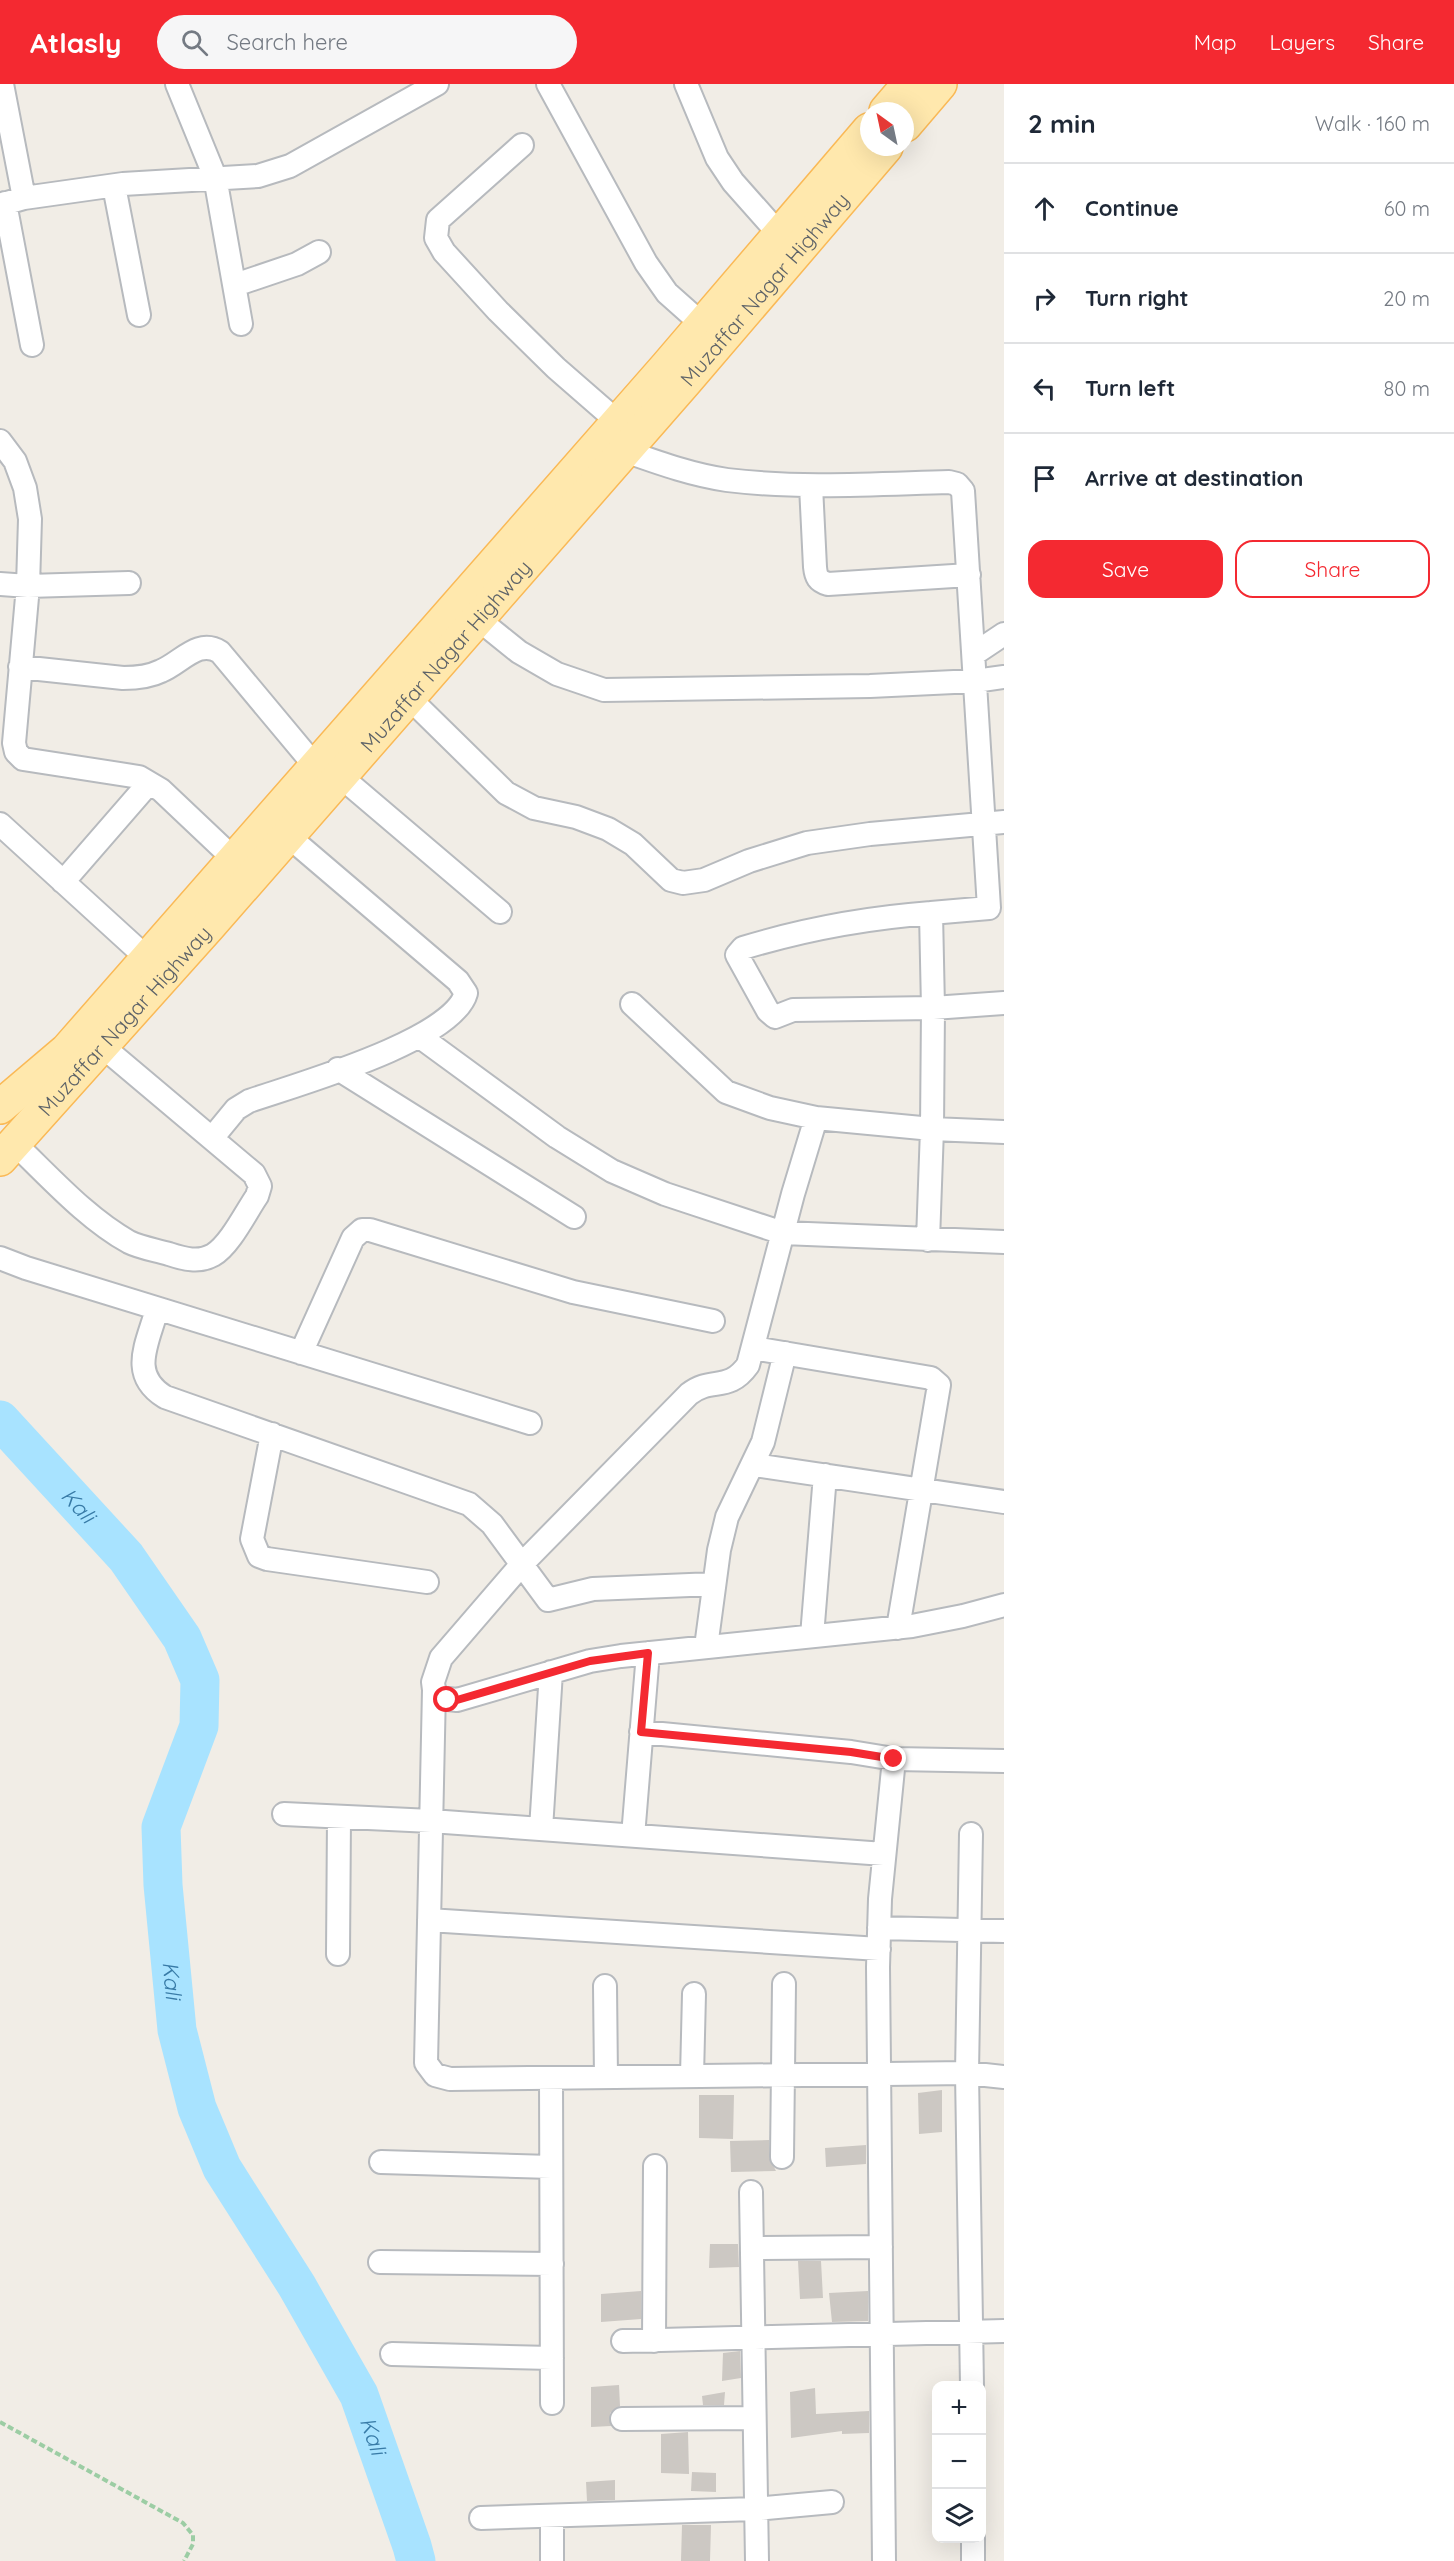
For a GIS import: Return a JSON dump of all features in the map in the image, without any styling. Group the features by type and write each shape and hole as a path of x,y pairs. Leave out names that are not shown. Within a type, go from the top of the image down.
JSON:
{"main road":[{"path":"894,102 909,84"},
{"path":"914,114 940,84"},
{"name":"Muzaffar Nagar Highway","path":"400,689 478,619 622,437 703,325 860,141"},
{"name":"Muzaffar Nagar Highway","path":"0,1107 67,1050 235,860 328,772 622,437 878,156"},
{"name":"Muzaffar Nagar Highway","path":"7,1151 288,836 328,772"}],"street":[{"path":"177,84 215,177 241,324"},
{"path":"10,202 114,186 215,177 258,176 291,166 436,84"},
{"path":"548,84 646,263 668,293 703,325"},
{"path":"686,84 717,158 733,182 780,235"},
{"path":"4,85 10,202 32,345"},
{"path":"522,144 438,220 435,227 436,238 444,252 498,310 622,437 678,470 726,480 811,486 949,482 957,484 963,491 975,681 994,823 996,908 873,918 835,924 743,948 737,955 768,1011 775,1017 793,1010 933,1008 1004,1003"},
{"path":"114,186 139,315"},
{"path":"235,285 297,264 319,252"},
{"path":"0,441 15,461 25,488 30,519 28,586 14,743 16,752 23,759 139,777 161,790 235,860"},
{"path":"811,486 815,567 816,576 821,582 828,584 969,574"},
{"path":"0,584 28,586 129,583"},
{"path":"478,619 519,652 557,674 604,690 847,686 975,681 1004,677"},
{"path":"974,654 1004,634"},
{"path":"21,667 140,678 161,671 203,647 212,647 220,652 328,772 500,912"},
{"path":"400,689 506,793 534,807 576,817 608,829 633,844 671,880 683,883 704,880 749,861 807,843 870,834 994,823"},
{"path":"63,882 149,783"},
{"path":"4,835 63,882 148,959"},
{"path":"213,1137 236,1109 249,1101 398,1048 432,1029 464,1001 463,986 288,836"},
{"path":"928,1240 933,1008 930,913"},
{"path":"632,1004 726,1092 770,1108 816,1118 932,1129 1004,1132"},
{"path":"419,1036 557,1137 612,1171 665,1194 783,1233 1004,1242"},
{"path":"7,1151 130,1242 186,1260 202,1260 214,1255 223,1247 258,1196 260,1186 254,1174 213,1137 102,1047"},
{"path":"338,1069 574,1217"},
{"path":"816,1118 753,1348 748,1365 740,1377 720,1384 705,1385 689,1394 522,1563 441,1658 435,1670 426,2063 435,2075 450,2079 967,2073 1004,2077"},
{"path":"301,1353 353,1238 362,1230 370,1230 573,1292 713,1321"},
{"path":"0,1258 157,1309 530,1423"},
{"path":"157,1309 142,1362 145,1376 152,1389 165,1397 469,1504 492,1524 522,1563 544,1597 552,1600 568,1593 593,1589 714,1584"},
{"path":"753,1348 936,1380 939,1389 920,1489 898,1628"},
{"path":"706,1647 714,1584 727,1517 754,1465 763,1442 785,1353"},
{"path":"272,1434 252,1539 259,1556 427,1582"},
{"path":"754,1465 1004,1502"},
{"path":"812,1636 825,1475"},
{"path":"434,1690 440,1698 457,1700 590,1661 898,1628 963,1616 1004,1605"},
{"path":"633,1836 648,1653"},
{"path":"541,1829 551,1672"},
{"path":"641,1732 851,1752 894,1759 1004,1761"},
{"path":"884,2561 879,1939 884,1854 894,1759"},
{"path":"284,1814 431,1821 884,1854"},
{"path":"338,1954 339,1817"},
{"path":"971,1834 967,2073 972,2381"},
{"path":"429,1920 879,1939 968,1930 1004,1931"},
{"path":"782,2157 784,1984"},
{"path":"605,1986 606,2078"},
{"path":"692,2076 694,1994"},
{"path":"551,2078 552,2403"},
{"path":"381,2162 551,2167"},
{"path":"654,2341 655,2166"},
{"path":"751,2192 757,2561"},
{"path":"752,2248 881,2247"},
{"path":"380,2262 552,2264"},
{"path":"623,2341 1004,2331"},
{"path":"392,2354 552,2358"},
{"path":"622,2419 753,2418"},
{"path":"481,2518 755,2509 832,2502"},
{"path":"552,2516 552,2561"},
{"path":"973,2543 973,2561"}],"path":[{"path":"0,2422 183,2523 193,2535 192,2544 184,2561"}],"building":[{"path":"942,2090 942,2132 919,2134 918,2093"},
{"path":"699,2095 734,2095 733,2139 699,2138"},
{"path":"769,2140 769,2157 776,2171 731,2172 730,2141"},
{"path":"866,2145 866,2164 826,2167 825,2148"},
{"path":"710,2244 738,2244 739,2267 709,2268"},
{"path":"798,2261 821,2261 823,2298 800,2299"},
{"path":"641,2291 641,2319 601,2322 601,2294"},
{"path":"868,2291 868,2321 832,2322 829,2293"},
{"path":"740,2351 741,2378 722,2381 723,2353"},
{"path":"619,2385 620,2406 610,2413 611,2426 591,2427 591,2387"},
{"path":"815,2388 816,2414 869,2411 869,2433 842,2434 842,2431 791,2438 790,2392"},
{"path":"725,2392 724,2405 703,2405 702,2396"},
{"path":"688,2432 689,2474 661,2473 661,2434"},
{"path":"692,2472 716,2473 716,2492 691,2491"},
{"path":"615,2480 615,2500 587,2501 586,2482"},
{"path":"682,2525 711,2525 710,2561 681,2561"}],"waterway":[{"name":"Kali","path":"0,1420 126,1557 182,1638 200,1680 199,1726 161,1827 163,1885 177,2030 197,2108 222,2168 297,2286 359,2395 416,2561"}],"route":[{"path":"447,1700 457,1700 590,1661 648,1653 641,1732 851,1752 894,1759"}]}
